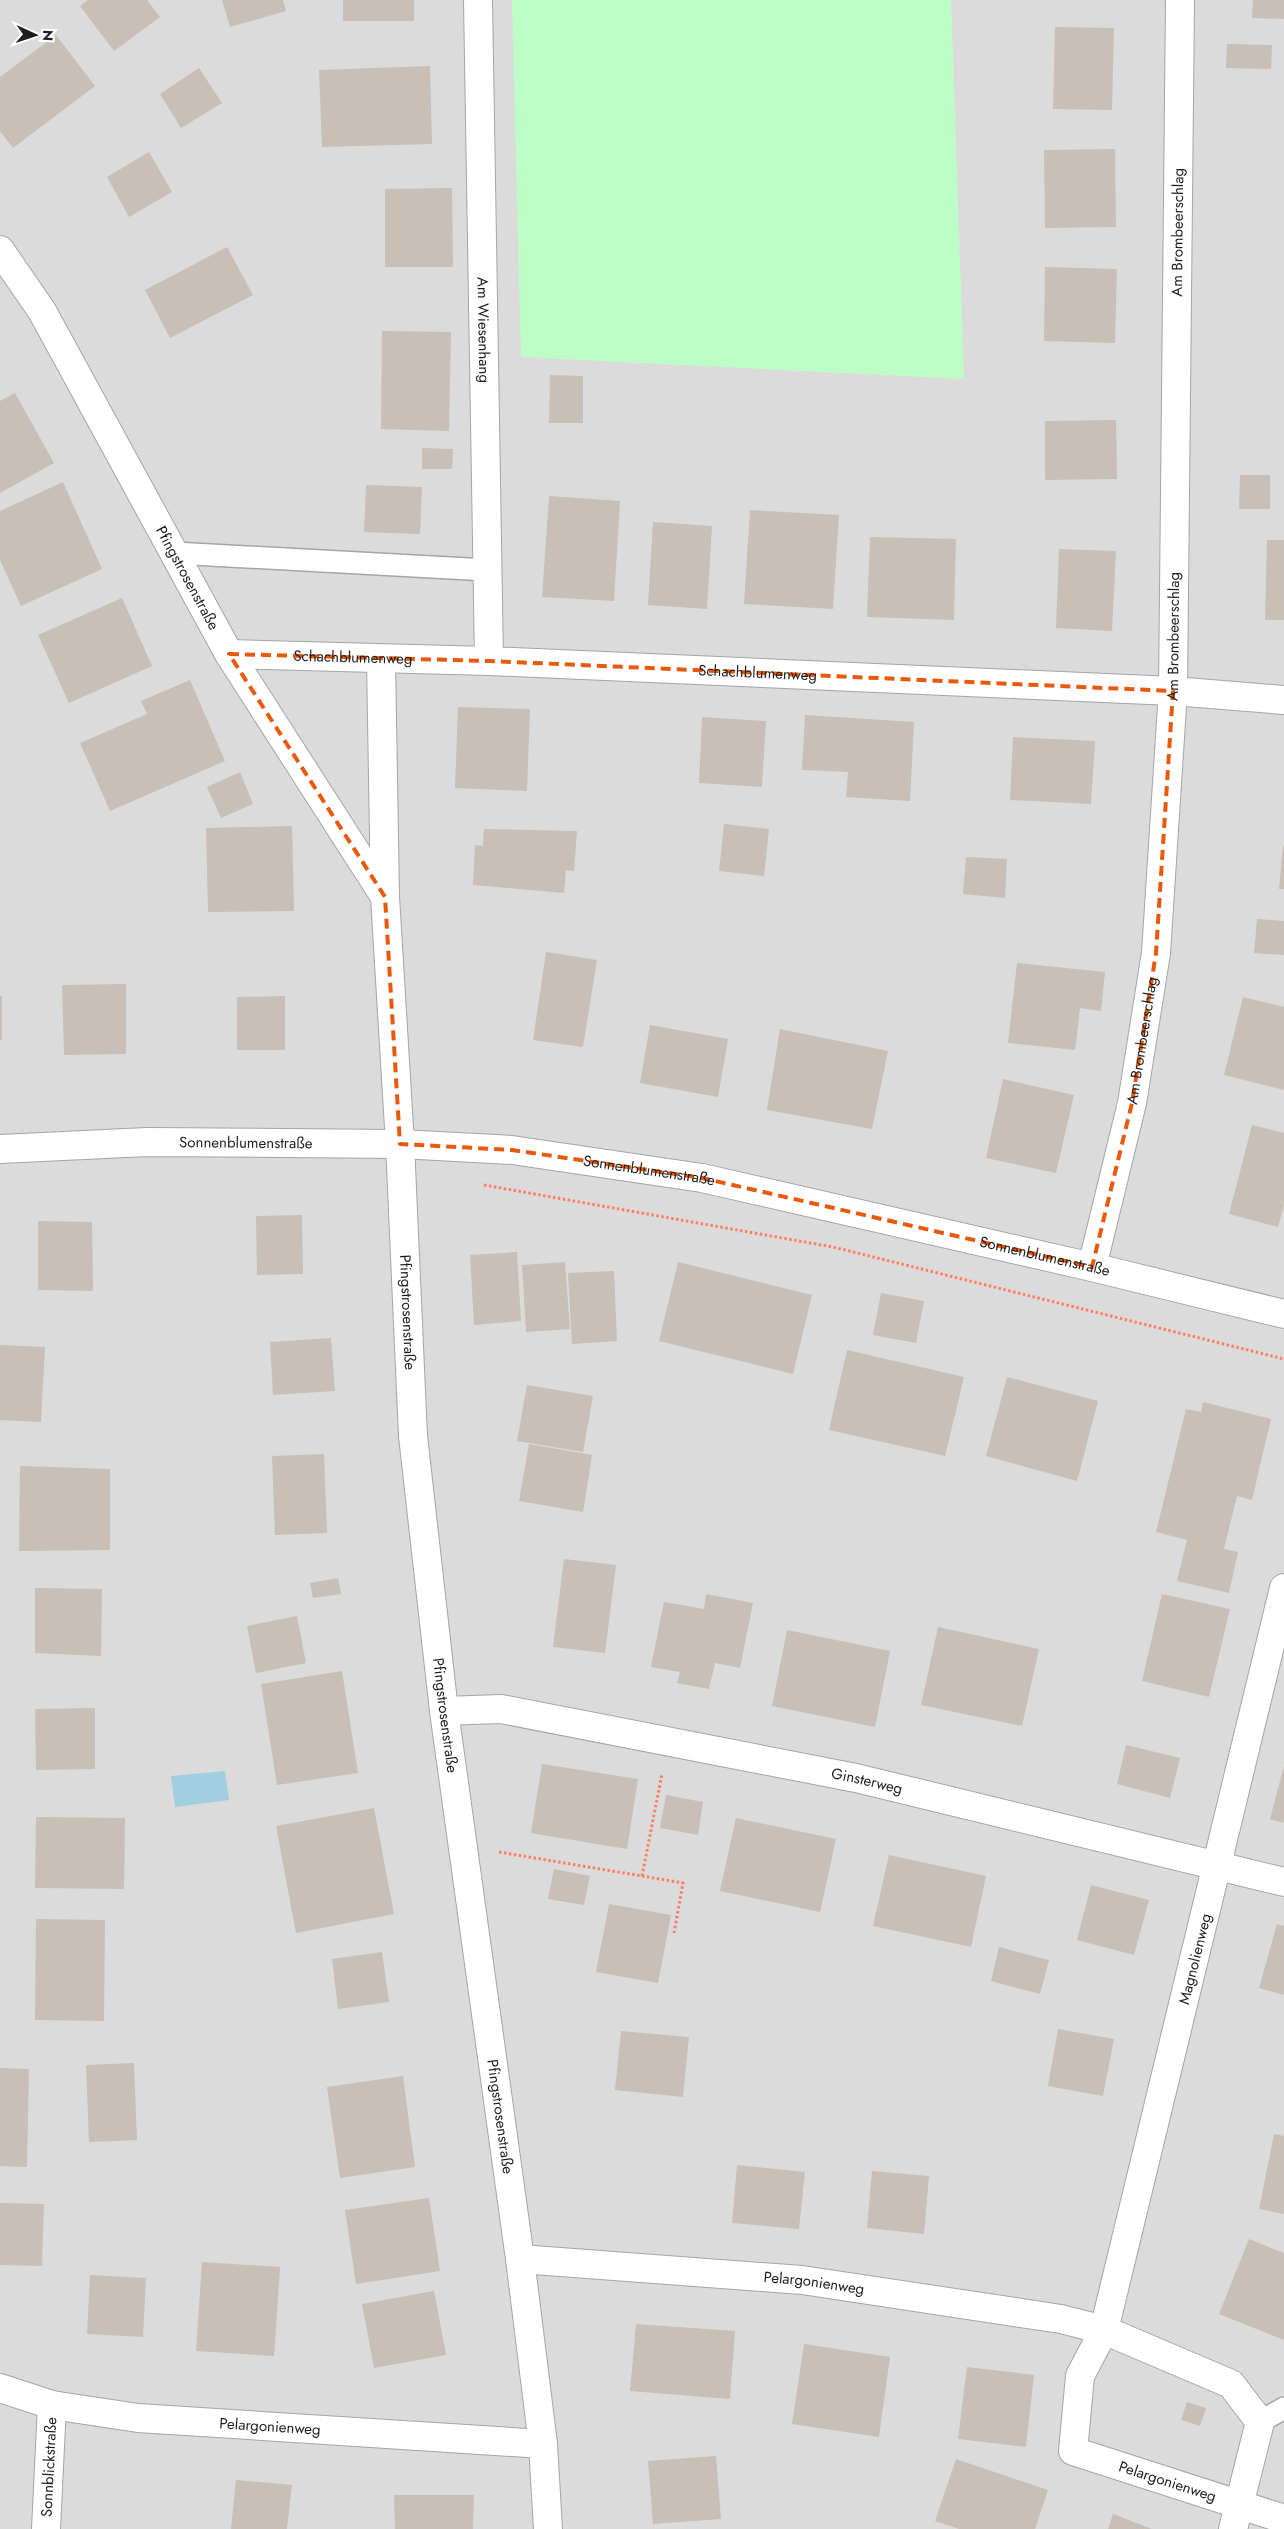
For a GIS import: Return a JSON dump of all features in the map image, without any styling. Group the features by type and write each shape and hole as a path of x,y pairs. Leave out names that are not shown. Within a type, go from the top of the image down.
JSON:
{"street":[{"name":"Am Wiesenhang","path":"478,0 488,661"},
{"name":"Am Brombeerschlag","path":"1092,1267 1132,1103 1156,952 1173,691 1180,0"},
{"name":"Pfingstrosenstraße","path":"0,250 42,311 229,654 385,897"},
{"name":"Schachblumenweg","path":"229,654 488,661 1173,691 1284,700"},
{"name":"Pfingstrosenstraße","path":"382,659 385,897 400,1144 414,1436 444,1711 520,2259 543,2444 548,2529"},
{"name":"Sonnenblumenstraße","path":"0,1149 147,1142 400,1144 512,1150 702,1178 1092,1267 1284,1314"},
{"name":"Magnolienweg","path":"1104,2330 1284,1588"},
{"name":"Ginsterweg","path":"444,1711 501,1709 856,1778 1284,1882"},
{"name":"Pelargonienweg","path":"520,2259 802,2280 1061,2319 1104,2330 1231,2384 1260,2422"},
{"name":"Pelargonienweg","path":"1104,2330 1080,2376 1073,2451 1237,2517 1284,2519"},
{"name":"Pelargonienweg","path":"0,2388 52,2405 138,2418 543,2444"},
{"name":"Sonnblickstraße","path":"46,2529 52,2405"},
{"path":"1237,2517 1260,2422"}],"lane":[{"path":"174,553 487,570"},
{"path":"1260,2422 1284,2408"}],"path":[{"path":"475,1184 833,1247 1284,1359"},
{"path":"642,1876 668,1741"},
{"path":"463,1846 683,1883 674,1934"}],"highlighted area":[{"path":"229,654 489,661 1173,691 1156,953 1132,1103 1092,1267 702,1178 512,1150 400,1144 385,897"}],"shaded area":[{"path":"0,0 1284,0 1284,2529 0,2529"}],"green space":[{"path":"512,0 951,0 964,379 521,357"}],"water":[{"path":"225,1771 229,1800 175,1807 171,1776"}],"building":[{"path":"88,0 147,0 160,17 114,51 80,6"},
{"path":"222,0 283,0 286,11 230,27"},
{"path":"343,0 414,0 414,21 343,21"},
{"path":"1253,0 1284,0 1284,19 1252,18"},
{"path":"1055,27 1114,28 1112,110 1053,109"},
{"path":"56,35 95,86 13,148 0,131 0,77"},
{"path":"1227,44 1272,45 1271,69 1226,68"},
{"path":"430,66 432,144 322,147 319,70"},
{"path":"199,68 222,103 181,128 160,94"},
{"path":"1115,149 1116,227 1045,228 1044,150"},
{"path":"149,152 172,192 129,217 107,177"},
{"path":"452,188 453,267 385,267 385,189"},
{"path":"227,247 253,295 170,338 145,290"},
{"path":"1045,267 1117,269 1115,343 1044,341"},
{"path":"382,331 451,332 449,431 381,429"},
{"path":"550,375 583,376 583,423 549,423"},
{"path":"15,393 54,463 0,493 0,401"},
{"path":"1116,420 1117,479 1045,480 1045,421"},
{"path":"422,448 453,449 452,469 422,469"},
{"path":"1240,475 1270,475 1270,509 1239,509"},
{"path":"63,482 102,569 21,606 0,560 0,511"},
{"path":"366,485 422,487 420,534 364,532"},
{"path":"549,496 620,501 614,601 542,597"},
{"path":"750,510 839,515 833,609 744,604"},
{"path":"653,522 712,526 707,609 648,605"},
{"path":"870,537 956,539 954,620 867,617"},
{"path":"1267,540 1284,540 1284,620 1265,620"},
{"path":"1059,549 1116,551 1112,631 1056,628"},
{"path":"122,598 152,666 69,703 38,635"},
{"path":"190,680 225,761 110,811 80,743 147,714 141,701"},
{"path":"458,707 530,709 527,791 455,788"},
{"path":"805,715 914,722 910,801 846,797 848,772 802,770"},
{"path":"702,717 766,721 762,787 699,783"},
{"path":"1013,737 1095,741 1091,804 1010,800"},
{"path":"240,772 253,804 221,818 207,787"},
{"path":"724,824 769,829 764,876 719,871"},
{"path":"292,826 294,911 208,912 206,828"},
{"path":"484,829 577,831 574,871 566,870 564,893 473,885 475,845 483,846"},
{"path":"1283,846 1284,889 1279,889"},
{"path":"966,857 1007,859 1005,898 963,894"},
{"path":"1257,919 1284,921 1284,955 1254,953"},
{"path":"546,952 597,960 583,1047 533,1040"},
{"path":"1017,963 1105,972 1101,1011 1080,1008 1075,1050 1008,1043"},
{"path":"126,984 126,1054 64,1055 62,985"},
{"path":"0,996 2,996 2,1040 0,1040"},
{"path":"285,996 285,1050 237,1050 237,997"},
{"path":"1243,997 1284,1007 1284,1090 1224,1075"},
{"path":"650,1025 728,1039 718,1097 640,1083"},
{"path":"780,1029 888,1051 872,1129 767,1110"},
{"path":"1003,1079 1074,1095 1056,1173 986,1158"},
{"path":"1252,1125 1284,1133 1284,1205 1278,1227 1229,1214"},
{"path":"302,1215 303,1274 257,1275 256,1216"},
{"path":"38,1221 92,1222 93,1291 38,1290"},
{"path":"517,1252 521,1321 474,1325 470,1255"},
{"path":"565,1262 570,1329 526,1332 522,1265"},
{"path":"678,1262 812,1295 793,1374 659,1341"},
{"path":"614,1271 617,1341 572,1344 568,1273"},
{"path":"881,1293 924,1301 916,1343 873,1335"},
{"path":"331,1338 335,1391 273,1395 270,1342"},
{"path":"0,1345 45,1347 41,1422 0,1420"},
{"path":"847,1350 964,1377 945,1456 829,1430"},
{"path":"1007,1377 1098,1401 1077,1481 986,1456"},
{"path":"527,1385 593,1396 583,1452 517,1441"},
{"path":"1203,1402 1271,1419 1252,1500 1237,1496 1224,1549 1238,1552 1229,1593 1177,1581 1187,1540 1156,1532 1186,1409 1201,1412"},
{"path":"529,1444 592,1455 583,1512 519,1501"},
{"path":"324,1454 327,1533 275,1535 272,1456"},
{"path":"20,1466 110,1469 110,1550 19,1551"},
{"path":"564,1559 616,1565 605,1653 553,1647"},
{"path":"338,1578 341,1594 313,1598 310,1583"},
{"path":"35,1588 102,1589 101,1656 35,1653"},
{"path":"706,1594 753,1603 740,1668 715,1663 709,1689 677,1683 680,1672 651,1667 664,1602 704,1609"},
{"path":"1162,1594 1230,1609 1209,1697 1142,1681"},
{"path":"297,1616 306,1663 256,1673 247,1626"},
{"path":"938,1627 1039,1649 1022,1726 921,1705"},
{"path":"787,1630 890,1651 875,1727 772,1706"},
{"path":"342,1671 358,1773 277,1785 261,1684"},
{"path":"95,1708 95,1769 36,1770 35,1709"},
{"path":"1126,1745 1180,1758 1170,1798 1117,1784"},
{"path":"542,1764 638,1779 627,1849 531,1833"},
{"path":"1284,1766 1284,1823 1270,1819"},
{"path":"666,1795 703,1802 698,1835 660,1828"},
{"path":"374,1808 394,1914 296,1933 276,1826"},
{"path":"36,1817 125,1818 124,1889 35,1888"},
{"path":"736,1818 836,1839 820,1912 720,1891"},
{"path":"889,1855 986,1876 971,1947 873,1926"},
{"path":"554,1869 590,1876 584,1905 548,1899"},
{"path":"1091,1885 1149,1900 1134,1955 1077,1940"},
{"path":"609,1904 671,1915 658,1983 596,1972"},
{"path":"36,1919 105,1920 104,2021 35,2020"},
{"path":"1277,1924 1284,1926 1284,1995 1259,1988"},
{"path":"999,1947 1049,1960 1040,1994 991,1981"},
{"path":"382,1952 389,2002 338,2009 332,1959"},
{"path":"1058,2029 1114,2039 1103,2096 1048,2086"},
{"path":"621,2031 689,2037 683,2097 615,2090"},
{"path":"134,2063 137,2140 89,2142 86,2065"},
{"path":"0,2068 29,2069 27,2167 0,2166"},
{"path":"403,2076 415,2167 340,2178 327,2087"},
{"path":"1274,2134 1284,2136 1284,2214 1259,2209"},
{"path":"737,2165 805,2172 799,2229 732,2223"},
{"path":"872,2171 929,2176 924,2234 867,2228"},
{"path":"429,2198 440,2271 356,2284 345,2210"},
{"path":"0,2203 44,2204 42,2266 0,2265"},
{"path":"1249,2239 1284,2253 1284,2340 1219,2314"},
{"path":"202,2262 280,2267 274,2356 196,2351"},
{"path":"90,2275 146,2278 143,2337 87,2334"},
{"path":"434,2291 446,2355 374,2368 362,2304"},
{"path":"636,2324 735,2331 730,2399 630,2391"},
{"path":"804,2344 890,2357 879,2437 792,2424"},
{"path":"967,2367 1034,2375 1026,2447 958,2439"},
{"path":"1187,2402 1206,2408 1200,2426 1181,2420"},
{"path":"716,2456 721,2519 653,2524 648,2461"},
{"path":"956,2459 1048,2490 1035,2529 959,2529 935,2521"},
{"path":"236,2480 292,2485 287,2529 231,2529"},
{"path":"394,2495 474,2495 473,2529 395,2529"},
{"path":"1113,2514 1152,2529 1108,2529"}]}
